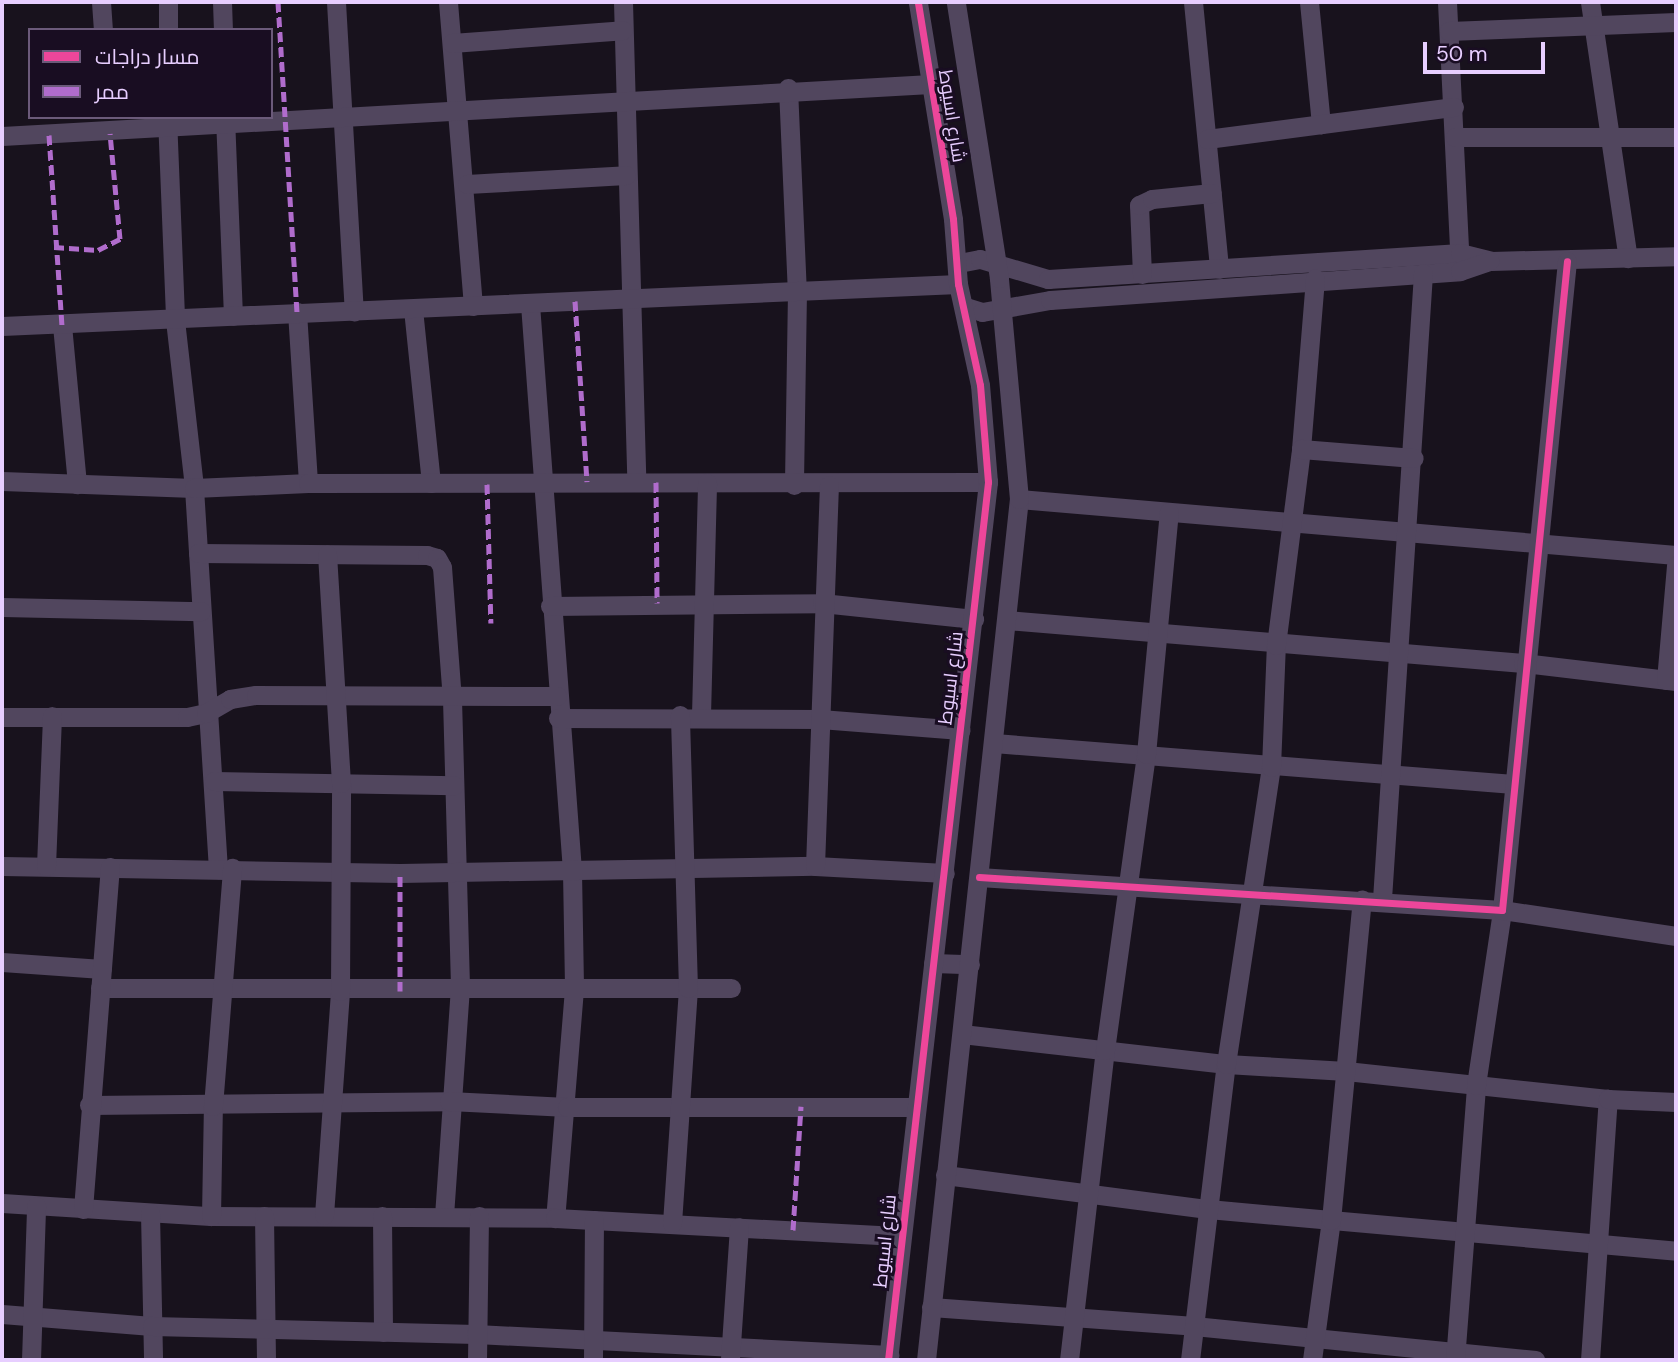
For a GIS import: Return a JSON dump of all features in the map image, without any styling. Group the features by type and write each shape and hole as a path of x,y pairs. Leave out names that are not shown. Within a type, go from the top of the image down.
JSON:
{"street":[{"path":"101,2 103,28"},
{"path":"168,2 168,28"},
{"path":"222,2 223,28"},
{"path":"336,2 340,118 354,311"},
{"path":"448,2 467,184 473,306"},
{"path":"623,2 636,482"},
{"name":"شارع اسيوط","path":"889,1358 915,1107 945,873 988,482 981,385 967,307 958,284 958,263 918,2"},
{"name":"شارع اسيوط","path":"926,1360 1019,499 1001,309 956,2"},
{"path":"1193,2 1219,269"},
{"path":"1310,2 1321,124"},
{"path":"1447,2 1460,262"},
{"path":"1590,2 1614,140 1628,258"},
{"path":"1449,31 1676,22"},
{"path":"452,43 623,30"},
{"path":"2,136 109,125 340,118 624,97 931,83"},
{"path":"788,88 797,291 794,485"},
{"path":"1207,139 1454,107"},
{"path":"225,120 233,316"},
{"path":"167,122 175,320 194,488 206,713 225,869 225,990 214,1106 211,1216"},
{"path":"1455,137 1614,140 1676,137"},
{"path":"467,184 626,175"},
{"path":"1143,274 1139,205 1152,198 1212,193"},
{"path":"958,263 969,258 994,261 1048,279 1219,269 1676,256"},
{"path":"1455,1357 1468,1232 1476,1085 1502,909 1523,663 1567,261"},
{"path":"967,307 982,312 1050,300 1423,273 1460,262"},
{"path":"1382,899 1396,653 1414,458 1423,273"},
{"path":"1048,279 1050,300"},
{"path":"1190,1360 1226,1064 1271,767 1276,645 1301,449 1315,279"},
{"path":"2,326 958,284"},
{"path":"530,304 558,718 572,871 574,989 567,1107 555,1217"},
{"path":"413,309 431,483"},
{"path":"297,312 308,483"},
{"path":"62,325 77,484"},
{"path":"1301,449 1414,458"},
{"path":"2,481 194,488 308,483 636,482 829,485 988,482"},
{"path":"701,715 706,483"},
{"path":"815,866 822,603 829,485"},
{"path":"1019,499 1676,555"},
{"path":"1069,1360 1105,1050 1146,754 1169,512"},
{"path":"198,553 437,558 442,568 452,699 459,872 460,987 449,1101 444,1215"},
{"path":"324,1215 340,991 341,783 327,554"},
{"path":"1007,620 1159,636 1523,663 1671,681 1676,565"},
{"path":"550,606 822,603 974,619"},
{"path":"2,607 201,611"},
{"path":"2,717 187,717 206,713 244,696 452,699 557,696"},
{"path":"672,1223 688,988 680,715"},
{"path":"558,718 701,715 820,719 961,730"},
{"path":"46,866 52,716"},
{"path":"993,743 1513,784"},
{"path":"214,781 454,785"},
{"path":"2,866 339,873 815,866 945,873"},
{"path":"83,1209 89,1105 110,867"},
{"path":"979,877 1127,888 1382,899 1502,909 1676,936"},
{"path":"1312,1360 1331,1220 1362,899"},
{"path":"2,962 101,979 225,990 731,988"},
{"path":"933,963 970,964"},
{"path":"962,1034 1226,1064 1346,1072 1608,1099 1676,1102"},
{"path":"1590,1360 1608,1099"},
{"path":"89,1105 214,1106 334,1101 449,1101 567,1107 915,1107"},
{"path":"944,1175 1208,1209 1676,1251"},
{"path":"2,1203 211,1216 555,1217 902,1236"},
{"path":"31,1360 36,1206"},
{"path":"150,1213 153,1360"},
{"path":"264,1216 268,1330 266,1360"},
{"path":"382,1216 383,1332"},
{"path":"477,1360 479,1216"},
{"path":"593,1360 594,1220"},
{"path":"730,1355 739,1227"},
{"path":"931,1307 1194,1326 1455,1357 1535,1360"},
{"path":"2,1314 152,1326 476,1334 593,1340 730,1355 889,1358"}],"marked path":[{"path":"278,2 297,312"},
{"path":"54,247 98,250 120,239 110,133"},
{"path":"49,135 62,325"},
{"path":"575,301 587,482"},
{"path":"656,482 657,603"},
{"path":"487,484 491,623"},
{"path":"400,873 400,991"},
{"path":"793,1230 801,1106"}],"cycle path":[{"path":"888,1360 988,482 980,385 958,284 953,219 918,2"},
{"path":"979,877 1502,910 1567,261"}]}
